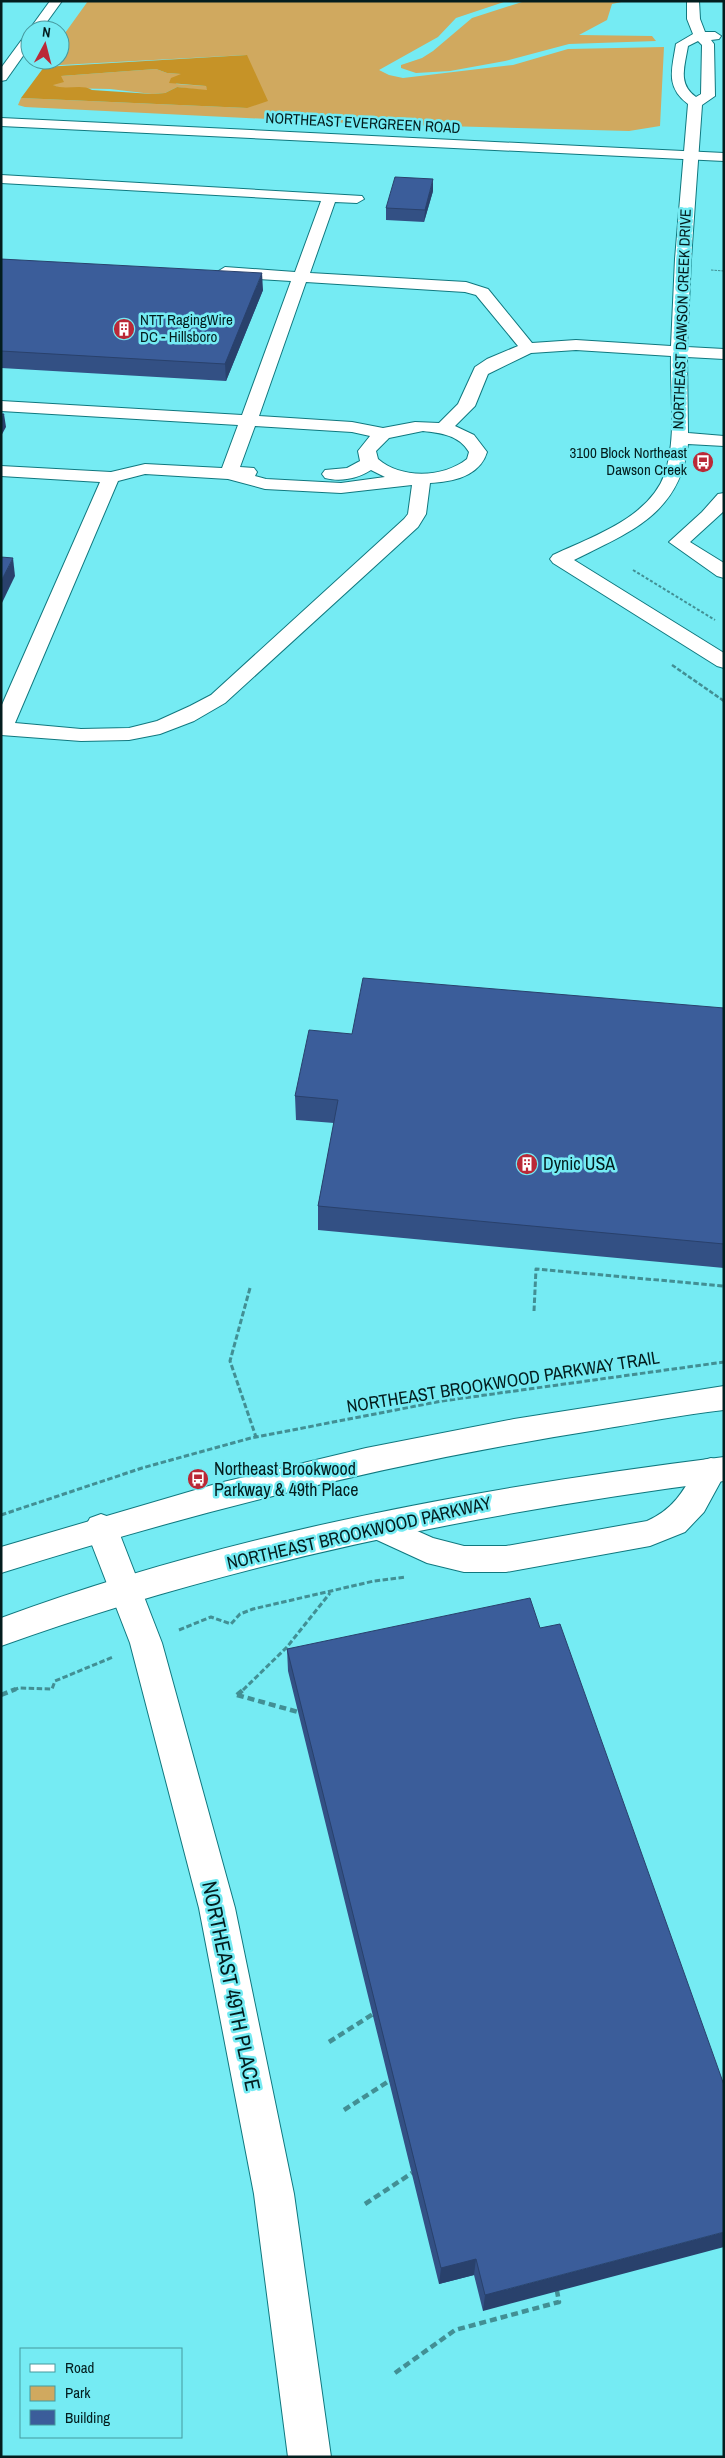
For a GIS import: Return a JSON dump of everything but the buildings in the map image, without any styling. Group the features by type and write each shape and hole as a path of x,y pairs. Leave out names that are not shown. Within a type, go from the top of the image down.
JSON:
{"street":[{"path":"42,20 56,1"},
{"path":"693,1 692,14 699,36 708,44 709,63 708,96 695,103 682,95 679,90 676,67 682,44 699,36 724,35"},
{"path":"3,72 20,50"},
{"path":"678,62 709,63"},
{"name":"NORTHEAST DAWSON CREEK DRIVE","path":"695,103 685,210 679,352 678,438 674,474 668,488 639,518 560,559 724,662"},
{"name":"NORTHEAST EVERGREEN ROAD","path":"1,122 724,157"},
{"path":"1,179 357,199"},
{"path":"229,474 328,198"},
{"path":"210,271 466,287 482,292 528,348"},
{"path":"443,428 466,406 481,371 493,363 528,348 576,345 724,354"},
{"path":"1,406 352,427 384,433"},
{"path":"229,474 265,484 341,488 444,476 462,471 474,462 478,452 473,442 461,434 443,428 409,427 384,433 371,441 367,451 371,461 382,470 400,476 422,478"},
{"path":"678,438 724,441"},
{"path":"1,471 112,478 144,469 229,474 268,471 347,475 361,470 371,461"},
{"path":"112,478 2,728 72,734 130,734 185,718 218,699 411,522 417,514 422,478"},
{"path":"724,498 716,510 703,523 678,542 724,572"},
{"path":"1,1560 101,1527 190,1502 396,1454 499,1432 724,1398"},
{"path":"377,1526 427,1550 464,1559 506,1559 650,1533 674,1523 693,1504 717,1469"},
{"name":"NORTHEAST BROOKWOOD PARKWAY","path":"1,1632 125,1589 377,1526 517,1498 717,1469"},
{"name":"NORTHEAST 49TH PLACE","path":"101,1527 146,1643 217,1908 274,2194 310,2457"}],"path":[{"path":"711,270 724,271"},
{"path":"534,1311 536,1269 724,1286"},
{"path":"250,1288 230,1362 256,1438"},
{"name":"NORTHEAST BROOKWOOD PARKWAY TRAIL","path":"1,1515 142,1468 256,1438 442,1401 724,1362"},
{"path":"298,1712 237,1695 260,1678 331,1592"},
{"path":"210,1617 231,1624"},
{"path":"1,1695 19,1688 52,1689 54,1681"},
{"path":"329,2042 373,2014"},
{"path":"344,2110 389,2081"},
{"path":"366,2204 412,2173"},
{"path":"395,2373 455,2330 559,2302 557,2291"}],"green space":[{"path":"88,1 507,1 456,18 438,37 379,70 389,75 403,78 513,65 568,49 664,47 660,126 629,131 368,124 25,107 18,105 21,98 247,108 246,55 70,64 70,26"},
{"path":"525,1 626,1 612,4 607,20 579,35 652,36 656,41 569,44 505,61 450,71 416,73 401,68 401,65 422,58 433,51 472,18"},
{"path":"156,69 167,73 182,74 176,84 206,86 208,91 177,87 165,93 152,94 110,89 60,88 52,85 61,76"}],"shaded area":[{"path":"247,55 268,101 247,108 21,98 42,70 70,70 70,65","holes":["156,69 167,73 181,74 171,78 169,83 206,86 207,90 177,87 165,93 152,94 92,90 83,87 58,87 53,85 64,82 61,76"]}],"place":[{"name":"NTT RagingWire DC - Hillsboro","path":"124,329"},
{"name":"3100 Block Northeast Dawson Creek","path":"703,462"},
{"name":"Dynic USA","path":"527,1164"},
{"name":"Northeast Brookwood Parkway & 49th Place","path":"198,1479"}]}
